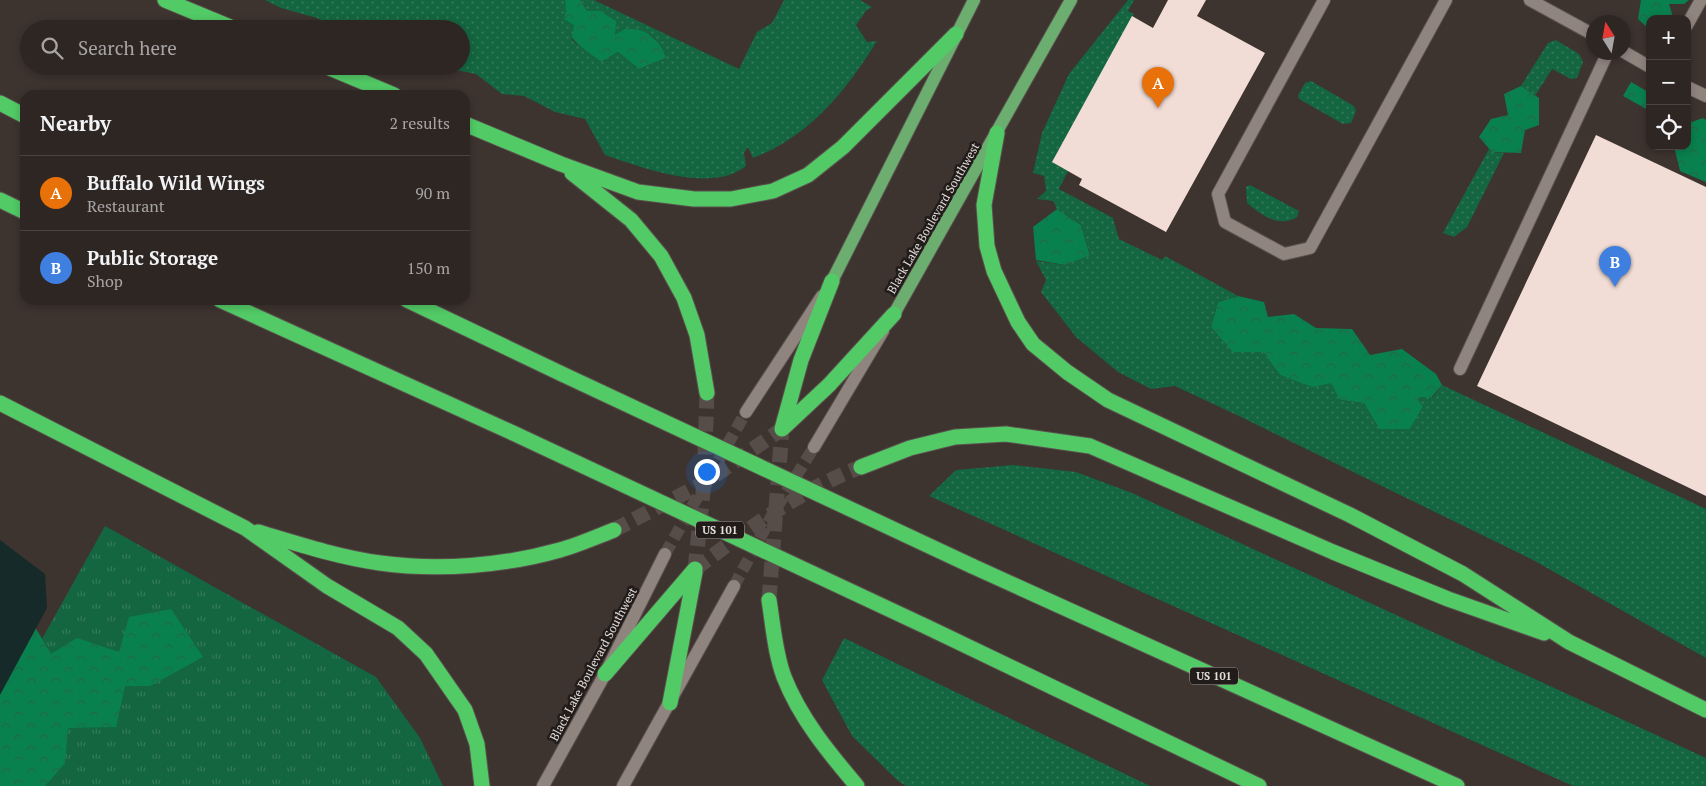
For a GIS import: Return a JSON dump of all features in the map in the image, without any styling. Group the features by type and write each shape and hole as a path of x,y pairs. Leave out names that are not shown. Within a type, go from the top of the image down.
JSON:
{"highway":[{"path":"165,0 213,20"},
{"path":"470,126 561,164 638,192 694,199 722,199 773,191 808,175 843,147 956,34"},
{"path":"346,75 382,90"},
{"path":"0,103 20,113"},
{"path":"997,134 984,205 987,246 1005,297 1018,322 1033,344 1067,372 1108,400 1359,519 1463,574 1569,642 1706,710"},
{"path":"561,164 631,220 660,256 684,298 697,335 707,393"},
{"path":"0,200 20,210"},
{"path":"832,281 801,360 782,429 829,385 894,314"},
{"name":"US 101","path":"231,305 513,433 927,627 1259,786"},
{"name":"US 101","path":"417,305 972,566 1457,786"},
{"path":"0,403 245,528 328,586 398,628 426,654 465,710 477,744 482,786"},
{"path":"861,467 910,448 955,437 1006,434 1090,446 1342,556 1448,599 1569,642"},
{"path":"245,528 331,553 364,560 434,567 496,564 561,550 614,530"},
{"path":"605,674 696,569 670,703"},
{"path":"769,600 784,675 803,714 831,755 857,786"}],"main road":[{"path":"832,281 974,0"},
{"name":"Black Lake Boulevard Southwest","path":"894,314 1071,0"}],"street":[{"path":"1324,0 1218,194 1225,222 1284,254 1310,248 1446,0"},
{"path":"1530,0 1586,31"},
{"path":"1691,18 1701,0"},
{"path":"1631,56 1646,65"},
{"path":"1460,370 1604,60"},
{"path":"1691,89 1706,96"},
{"path":"746,412 832,281"},
{"name":"Black Lake Boulevard Southwest","path":"814,447 894,314"},
{"name":"Black Lake Boulevard Southwest","path":"543,786 605,674 665,554"},
{"path":"623,786 734,586"}],"green space":[{"path":"265,0 565,0 566,10 564,19 574,25 572,40 601,62 618,52 639,69 666,58 656,40 647,33 627,28 615,35 616,21 601,11 587,11 581,0 594,0 739,69 757,32 772,23 784,0 860,0 872,7 866,11 856,25 867,42 877,41 839,94 809,125 792,138 753,158 748,147 744,153 746,166 731,174 715,178 696,178 657,172 605,155 585,119 555,112 524,96 502,94 476,74 470,73 470,20 321,20 281,8"},
{"path":"565,0 581,0 587,11 601,11 627,28 644,30 661,45 666,58 639,69 618,52 601,62 578,44 569,33 564,20"},
{"path":"1128,0 1134,0 1128,11 1134,14 1052,162 1068,171 1059,189 1113,218 1119,239 1162,260 1165,256 1238,296 1218,302 1211,327 1233,352 1263,352 1280,375 1313,387 1331,383 1340,400 1364,403 1379,429 1410,429 1423,407 1416,397 1433,397 1442,385 1706,509 1706,658 1533,560 1241,417 1175,386 1151,389 1118,372 1076,337 1041,292 1046,280 1036,261 1065,265 1090,255 1081,225 1057,209 1053,201 1037,199 1046,191 1044,176 1033,173 1042,133 1069,74"},
{"path":"1641,0 1689,0 1684,4 1669,4 1672,15 1646,15 1646,26 1638,19"},
{"path":"1556,40 1579,54 1583,62 1577,78 1571,79 1552,69 1535,96 1521,86 1548,43"},
{"path":"1311,81 1354,106 1356,111 1351,123 1343,124 1299,99 1298,95 1305,83"},
{"path":"1631,82 1646,91 1646,109 1623,96"},
{"path":"1521,86 1539,98 1539,125 1525,130 1521,153 1492,152 1479,137 1491,119 1508,115 1504,94"},
{"path":"1703,118 1706,120 1706,182 1680,171 1675,150 1691,150 1691,122"},
{"path":"1489,149 1492,152 1504,153 1467,227 1454,237 1443,233"},
{"path":"1250,185 1299,211 1297,217 1290,220 1277,221 1258,212 1247,203 1246,187"},
{"path":"1057,209 1081,225 1090,256 1065,265 1036,260 1033,227"},
{"path":"1238,296 1264,302 1268,317 1294,314 1316,328 1352,329 1370,355 1402,349 1436,374 1442,385 1423,407 1410,429 1379,429 1364,403 1340,400 1280,375 1263,352 1233,353 1211,327 1218,302"},
{"path":"1013,465 1076,472 1132,493 1706,758 1706,786 1573,786 929,496 956,470"},
{"path":"105,526 376,677 420,738 443,786 0,786 0,714"},
{"path":"171,609 203,657 150,686 125,686 116,727 68,728 65,763 45,786 0,786 0,615 28,615 51,654 77,638 119,652 129,617"},
{"path":"844,638 1150,786 906,786 897,780 852,736 822,680"}],"water":[{"path":"0,540 45,574 47,608 0,695"}],"building":[{"path":"1168,0 1206,0 1197,16 1265,53 1166,232 1079,185 1082,179 1052,162 1132,16 1153,28"},
{"path":"1596,135 1706,187 1706,496 1477,386"}],"tunnel":[{"path":"695,569 704,483 707,393"},
{"path":"665,554 746,412"},
{"path":"614,530 704,483 782,429"},
{"path":"769,600 782,429"},
{"path":"734,586 774,512 814,447"},
{"path":"695,569 795,499 838,476 861,467"}],"place":[{"name":"Buffalo Wild Wings","path":"1158,108"},
{"name":"Public Storage","path":"1615,287"}]}
